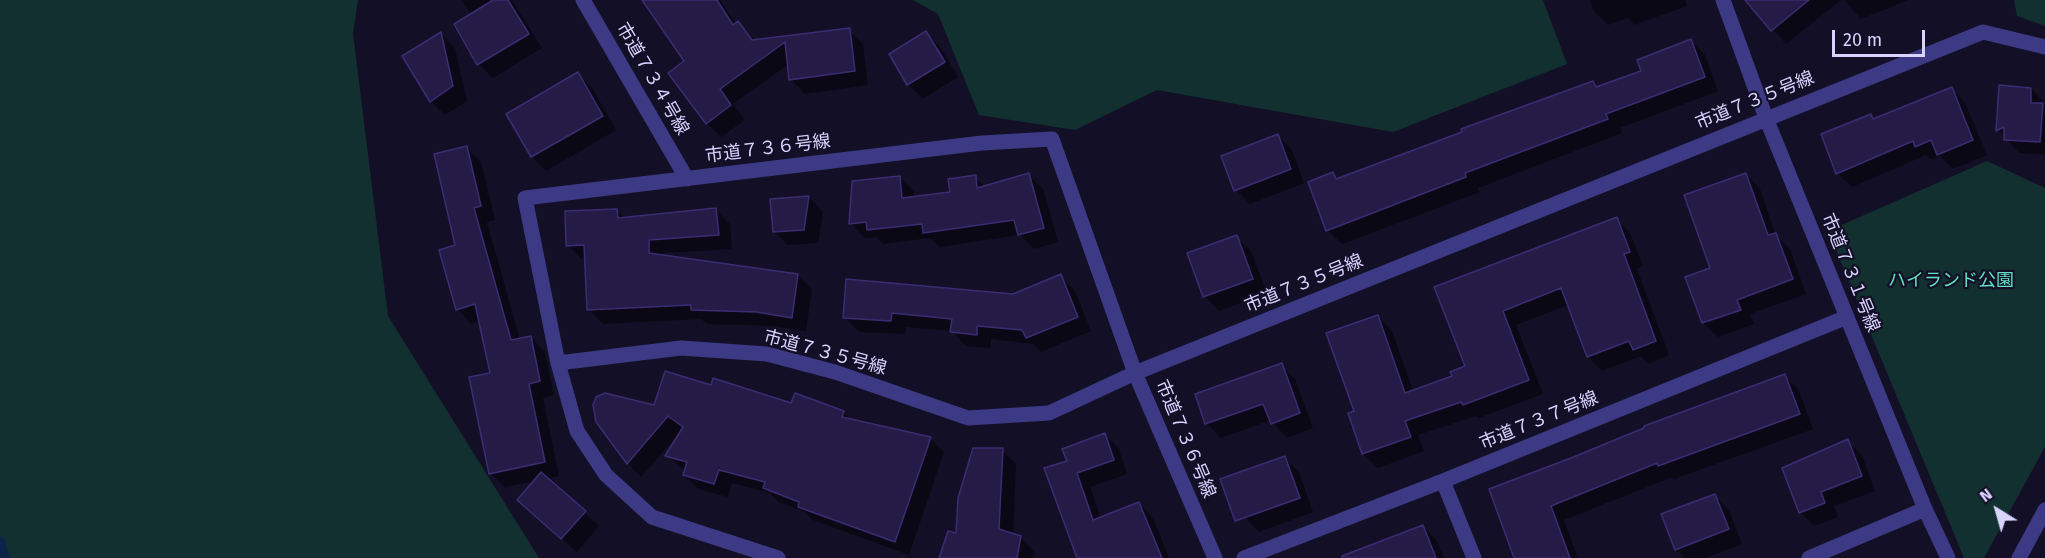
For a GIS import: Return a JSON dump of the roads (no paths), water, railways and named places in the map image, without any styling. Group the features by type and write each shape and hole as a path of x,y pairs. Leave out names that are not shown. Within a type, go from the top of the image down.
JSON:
{"street":[{"name":"市道７３４号線","path":"583,0 687,179"},
{"name":"市道７３１号線","path":"1723,0 1766,118 1925,509 1948,558"},
{"name":"市道７３５号線","path":"558,363 681,348 766,354 835,372 968,418 1049,413 1135,373 1983,32 2045,46"},
{"name":"市道７３６号線","path":"778,558 652,517 606,475 577,431 558,363 525,198 982,143 1052,139 1135,373 1215,558"},
{"name":"市道７３７号線","path":"1244,558 1443,481 1847,317"},
{"path":"1443,481 1474,558"},
{"path":"1809,558 1925,509"},
{"path":"2019,558 2045,510"}],"waterway":[{"path":"0,541 6,558"}],"park label":[{"name":"ハイランド公園","path":"1951,281"}]}
